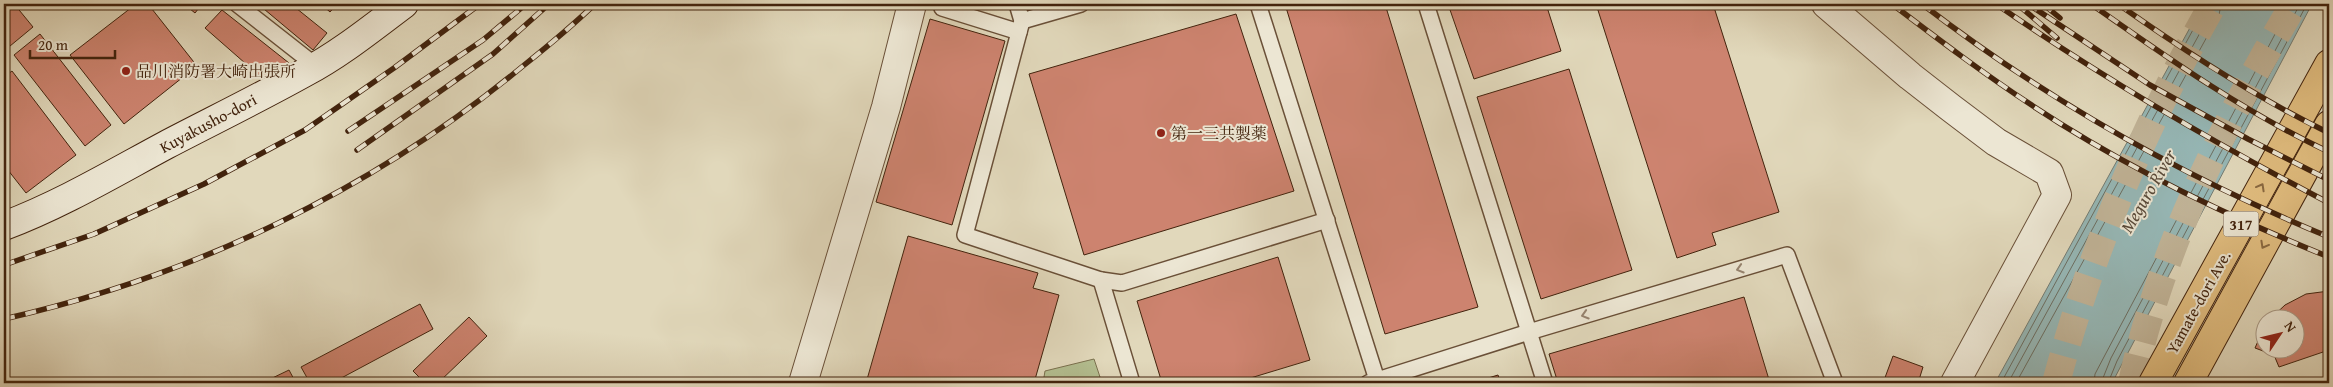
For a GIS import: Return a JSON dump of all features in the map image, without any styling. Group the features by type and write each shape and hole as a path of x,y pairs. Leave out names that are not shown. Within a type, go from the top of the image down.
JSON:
{"main road":[{"name":"Yamate-dori Ave.","path":"2153,383 2329,64"},
{"name":"Yamate-dori Ave.","path":"2188,383 2329,125"}],"street":[{"name":"Kuyakusho-dori","path":"4,226 44,211 92,187 132,163 316,66 362,36 404,4"},
{"path":"803,383 886,107 912,4"},
{"path":"1826,4 1910,76 1996,142 2049,172 2057,194 1955,383"}],"lane":[{"path":"237,4 316,66"},
{"path":"1017,4 1021,27 965,235 1102,280 1122,283 1327,220"},
{"path":"942,8 1021,27 1081,4"},
{"path":"1258,4 1327,220 1372,382 1529,332 1787,255 1835,383"},
{"path":"1426,4 1545,383"},
{"path":"1102,280 1132,383"}],"green space":[{"path":"1094,359 1102,383 1043,383 1045,371"}],"water":[{"name":"Meguro River","path":"2203,4 2312,4 2112,383 1995,383"}],"building":[{"path":"136,4 148,4 197,66 124,124 70,55"},
{"path":"184,4 202,4 195,13"},
{"path":"258,4 291,4 327,33 313,50"},
{"path":"321,4 337,4 330,12"},
{"path":"1285,4 1385,4 1478,307 1385,334"},
{"path":"1448,4 1546,4 1561,51 1474,79"},
{"path":"1596,4 1647,4 1648,7 1657,4 1713,4 1779,212 1712,233 1716,245 1677,258"},
{"path":"15,5 33,27 4,51 4,14"},
{"path":"222,10 289,63 262,78 205,28"},
{"name":"第一三共製薬","path":"1236,14 1294,191 1084,255 1029,74"},
{"path":"930,19 1005,41 952,225 876,202"},
{"path":"40,34 111,125 85,146 14,55"},
{"path":"1569,69 1632,270 1541,299 1477,97"},
{"path":"12,71 76,155 26,193 4,165 4,77"},
{"path":"908,236 1038,273 1033,288 1059,295 1034,383 866,383"},
{"path":"1278,257 1310,360 1234,383 1162,383 1137,301"},
{"path":"2329,291 2329,350 2306,358 2306,310 2280,310 2285,305 2306,294"},
{"path":"1744,297 1770,383 1558,383 1549,354"},
{"path":"420,304 433,329 332,383 310,383 301,367"},
{"path":"469,317 487,336 438,383 425,383 413,371"},
{"path":"1893,356 1923,367 1918,383 1883,383"},
{"path":"2276,360 2300,360 2279,367"},
{"path":"289,370 296,383 262,383"},
{"path":"1498,375 1501,383 1472,383"}],"tunnel":[{"path":"2056,383 2086,285 2122,189 2165,95 2213,4"},
{"path":"2132,383 2144,333 2160,283 2198,187 2243,94 2294,4"}],"railway":[{"path":"4,265 94,234 204,184 305,130 394,68 480,4"},
{"path":"348,131 483,40 526,4"},
{"path":"357,150 493,54 549,4"},
{"path":"4,319 75,301 144,279 212,253 278,223 343,189 405,152 465,111 542,51 595,4"},
{"path":"1892,4 2015,94 2104,150 2177,189 2253,225 2329,257"},
{"path":"1922,4 2018,72 2118,134 2221,189 2329,237"},
{"path":"1996,4 2118,84 2244,157 2329,203"},
{"path":"2017,4 2057,38"},
{"path":"2028,4 2150,85 2248,139 2329,180"},
{"path":"2043,4 2060,18"},
{"path":"2091,4 2237,102 2329,152"},
{"path":"2118,4 2221,73 2329,133"}],"place":[{"name":"品川消防署大崎出張所","path":"126,71"},
{"name":"第一三共製薬","path":"1161,133"}]}
